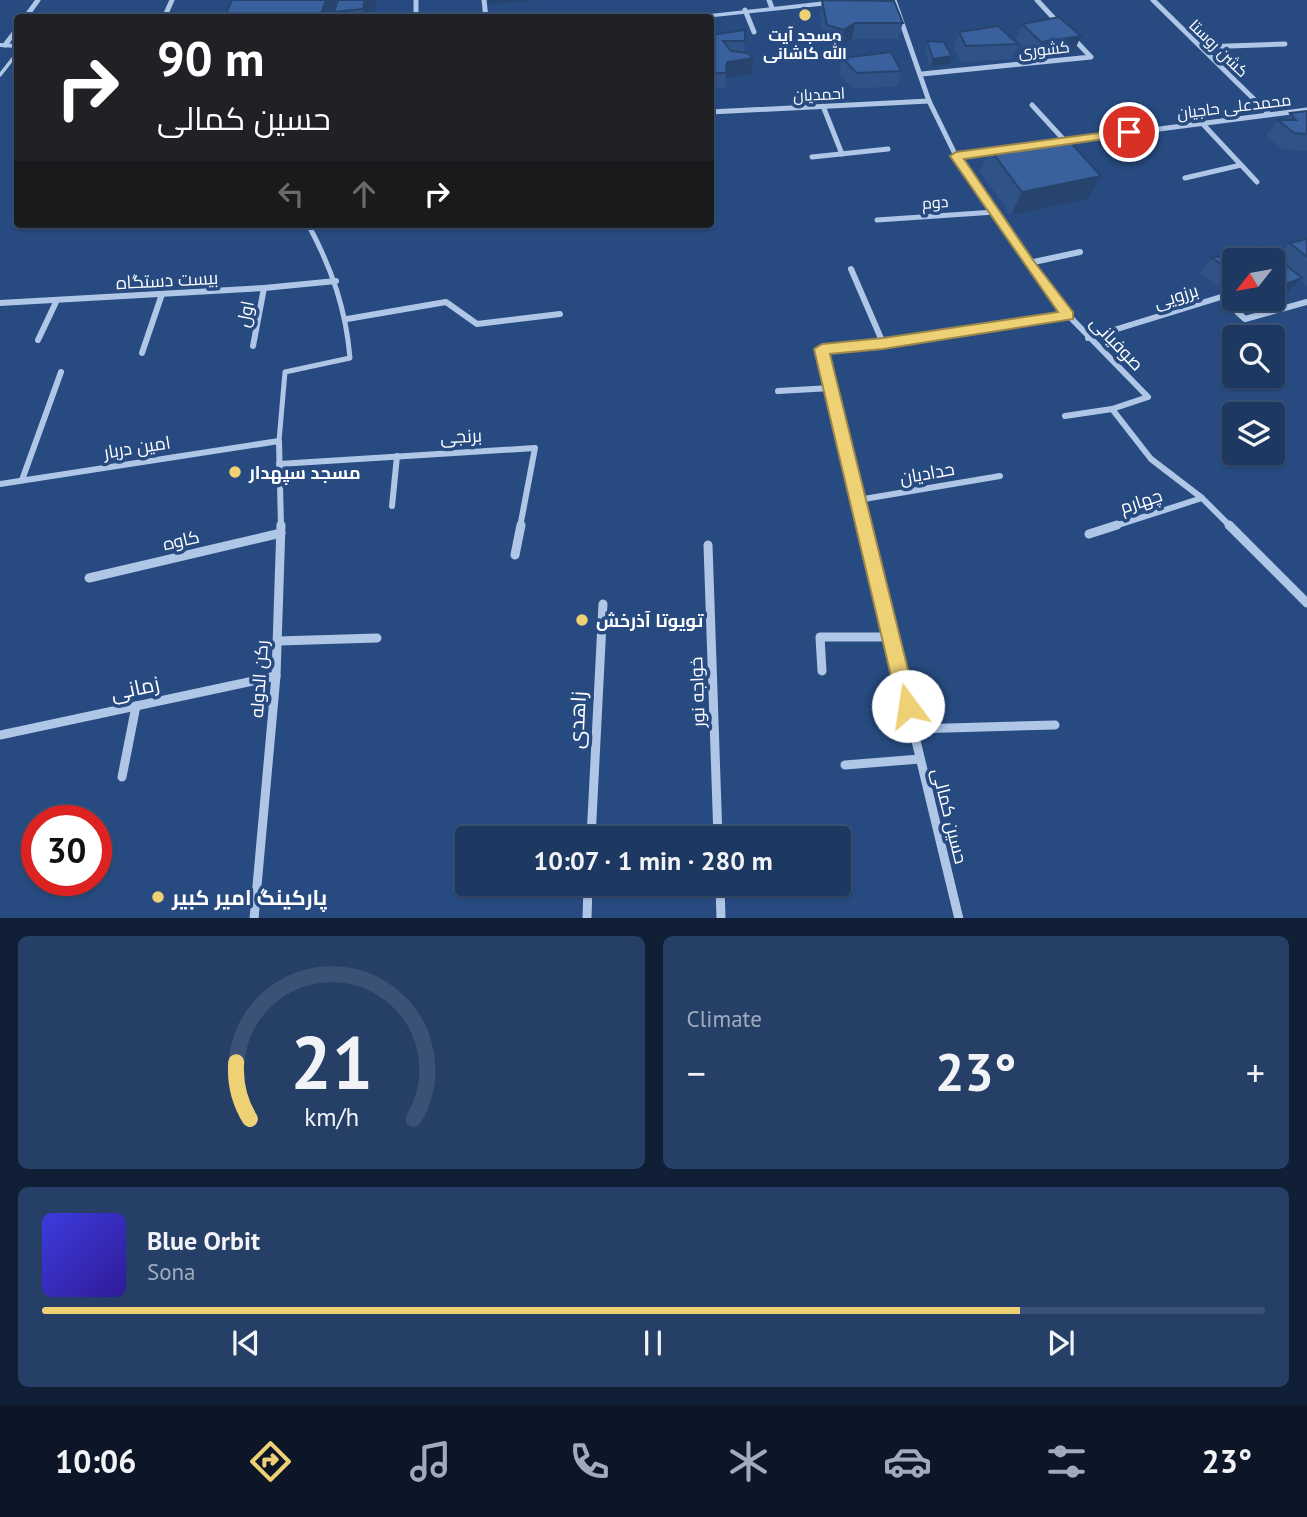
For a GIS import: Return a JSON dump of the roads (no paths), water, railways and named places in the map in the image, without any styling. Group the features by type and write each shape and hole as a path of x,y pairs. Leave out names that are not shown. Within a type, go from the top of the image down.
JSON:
{"street":[{"path":"711,14 770,4 858,0"},
{"name":"صوفیانی","path":"894,0 929,100 956,156 1068,315 1148,397 1112,409"},
{"name":"کشوری","path":"922,74 1091,57 1037,0"},
{"name":"کشن روستا","path":"1153,0 1268,113"},
{"path":"745,10 754,32"},
{"path":"1200,47 1285,44"},
{"name":"احمدیان","path":"714,112 929,100"},
{"path":"1032,105 1065,141"},
{"path":"823,106 842,154"},
{"path":"1130,107 1150,129"},
{"name":"محمدعلی حاجیان","path":"956,156 1307,110"},
{"path":"1201,122 1257,182"},
{"path":"812,157 888,149"},
{"path":"1185,178 1241,166"},
{"name":"دوم","path":"877,220 995,212"},
{"path":"1029,263 1080,253"},
{"path":"850,269 883,343"},
{"name":"بیست دستگاه","path":"0,303 264,288 336,281"},
{"name":"اول","path":"253,346 264,288"},
{"path":"142,353 162,294"},
{"name":"برزویی","path":"1088,338 1220,297 1245,318 1307,302"},
{"path":"38,340 57,300"},
{"path":"347,319 446,302 477,324 560,314"},
{"name":"حسین کمالی","path":"959,918 822,349 883,343 1068,315"},
{"path":"22,480 61,372"},
{"path":"778,391 831,388"},
{"path":"1065,416 1112,409 1151,459 1202,498 1307,603"},
{"name":"رکن الدوله","path":"254,918 278,641 281,533 279,440"},
{"name":"امین دربار","path":"0,484 279,440"},
{"name":"برنجی","path":"279,464 535,448 515,555"},
{"path":"392,506 397,456"},
{"name":"حدادیان","path":"858,500 1000,476"},
{"name":"چهارم","path":"1090,534 1202,498"},
{"name":"کاوه","path":"89,578 281,533"},
{"name":"خواجه نور","path":"708,545 718,826"},
{"name":"زاهدی","path":"592,826 603,604"},
{"path":"822,671 820,638 891,637"},
{"path":"278,641 377,638"},
{"name":"زمانی","path":"0,735 276,676"},
{"path":"122,776 136,706"},
{"path":"913,729 1055,725"},
{"path":"845,765 920,759"},
{"path":"587,918 588,896"},
{"path":"720,896 721,918"}],"lane":[{"path":"0,75 14,57"},
{"path":"279,440 285,372 350,358 347,319 336,281 310,228"}],"place":[{"name":"مسجد آیت الله کاشانی","path":"805,15"},
{"name":"مسجد سپهدار","path":"235,472"},
{"name":"تویوتا آذرخش","path":"582,620"},
{"name":"پارکینگ امیر کبیر","path":"158,897"}]}
